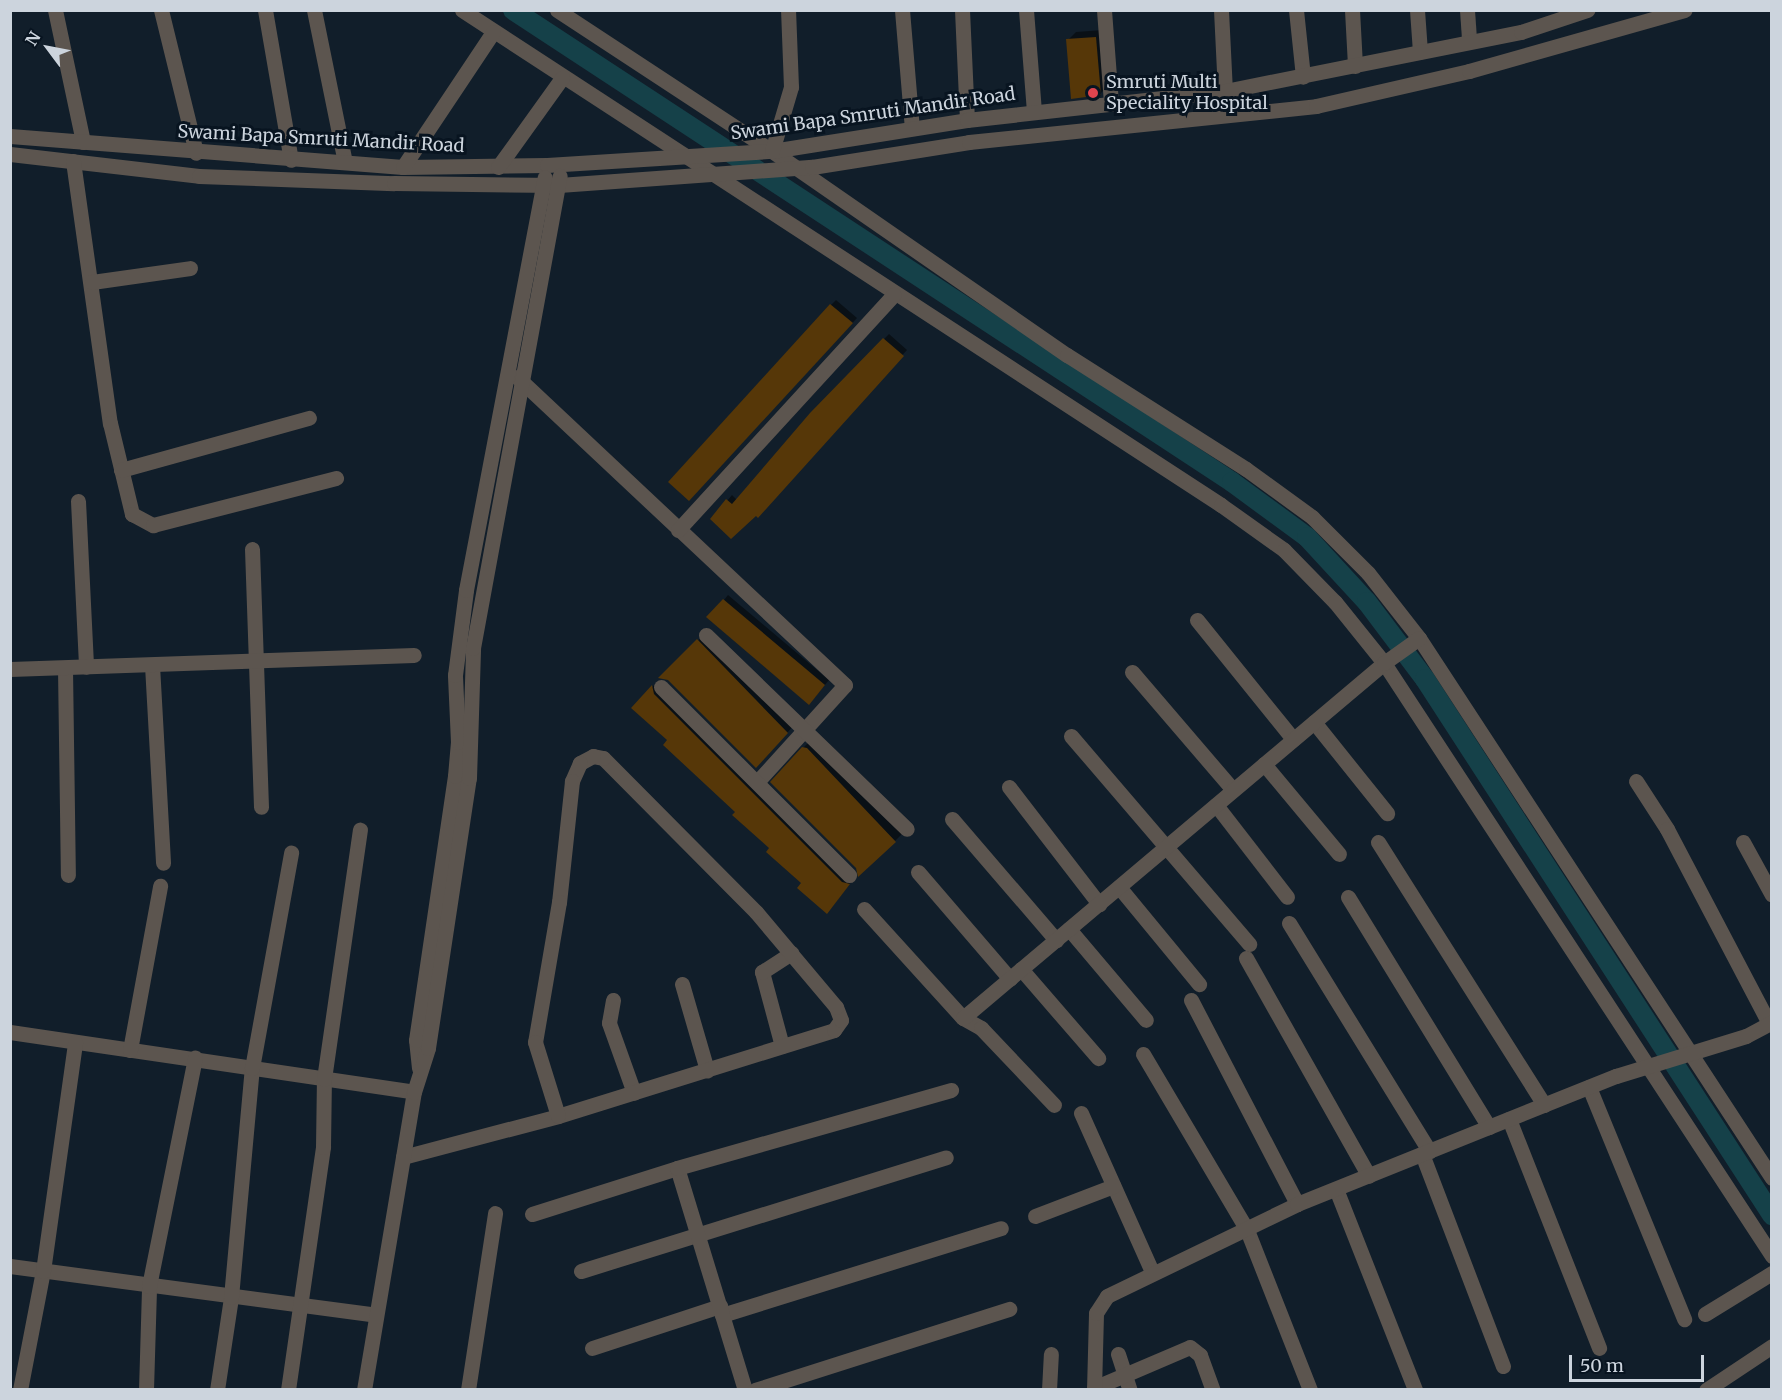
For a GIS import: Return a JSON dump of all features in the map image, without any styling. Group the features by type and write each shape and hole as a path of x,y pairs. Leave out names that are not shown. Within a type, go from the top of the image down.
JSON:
{"street":[{"path":"55,10 83,142"},
{"path":"161,10 196,153"},
{"path":"265,10 291,160"},
{"path":"314,10 345,162"},
{"path":"462,10 893,295 1211,499 1284,550 1335,602 1384,663 1772,1256"},
{"path":"557,10 772,151 1067,355 1246,469 1312,517 1368,573 1418,639 1772,1178"},
{"path":"772,151 791,87 788,10"},
{"path":"902,10 912,128"},
{"path":"962,10 967,120"},
{"path":"1026,10 1034,111"},
{"path":"1104,10 1111,104"},
{"path":"1221,10 1225,91"},
{"path":"1296,10 1304,78"},
{"path":"1352,10 1355,66"},
{"path":"1417,10 1420,52"},
{"path":"1467,10 1469,40"},
{"name":"Swami Bapa Smruti Mandir Road","path":"10,136 196,153 403,167 554,165 772,151 967,120 1225,91 1304,78 1469,40 1521,32 1568,13 1587,10"},
{"path":"10,154 254,180 560,185 709,172 796,168 969,141 1316,106 1469,71 1685,10"},
{"path":"403,167 493,32"},
{"path":"498,167 562,78"},
{"path":"73,161 92,282 110,423 132,514 153,525 336,478"},
{"path":"364,1389 414,1092 428,1048 469,778 465,733 455,675 466,590 544,185 554,165"},
{"path":"465,733 473,648 560,185 554,165"},
{"path":"92,282 190,268"},
{"path":"678,530 893,295"},
{"path":"509,373 523,381 678,530 845,685 807,730 757,782"},
{"path":"121,470 309,418"},
{"path":"78,501 86,667"},
{"path":"252,549 258,661 261,807"},
{"path":"1197,620 1293,739"},
{"path":"706,635 907,829"},
{"path":"963,1018 1384,663 1418,639"},
{"path":"10,669 414,656"},
{"path":"152,665 163,863"},
{"path":"65,668 68,875"},
{"path":"1132,672 1233,790"},
{"path":"661,687 849,875"},
{"path":"1314,722 1387,813"},
{"path":"1071,736 1166,847 1248,951 1369,1176"},
{"path":"403,1157 558,1116 634,1093 834,1030 841,1020 836,1007 756,912 603,758 593,756 580,763 572,781 559,902 535,1042 558,1116"},
{"path":"1264,764 1339,854"},
{"path":"1213,1389 1200,1355 1190,1347 1128,1382 1094,1389 1099,1304 1152,1272 1247,1230 1297,1204 1589,1087 1688,1052 1746,1036 1770,1023 1667,829 1636,781"},
{"path":"1009,787 1099,903"},
{"path":"1216,805 1287,897"},
{"path":"952,819 1056,940"},
{"path":"288,1389 323,1147 324,1078 360,830"},
{"path":"1378,842 1544,1105"},
{"path":"1743,842 1772,895"},
{"path":"217,1389 231,1297 252,1068 291,853"},
{"path":"918,872 1098,1058"},
{"path":"130,1050 160,886"},
{"path":"1119,887 1199,984"},
{"path":"1348,897 1489,1127"},
{"path":"864,909 963,1018 981,1028 1054,1104"},
{"path":"1289,923 1426,1153 1503,1366"},
{"path":"1069,929 1146,1020"},
{"path":"782,1046 762,972 791,953"},
{"path":"682,984 707,1070"},
{"path":"613,1000 609,1023 634,1093"},
{"path":"1191,1000 1297,1204"},
{"path":"10,1032 414,1092"},
{"path":"20,1389 43,1271 75,1042"},
{"path":"1143,1054 1247,1230 1310,1389"},
{"path":"146,1389 149,1286 195,1058"},
{"path":"1589,1087 1684,1318"},
{"path":"532,1214 677,1168 951,1090"},
{"path":"1081,1113 1152,1272"},
{"path":"1509,1119 1599,1348"},
{"path":"581,1271 697,1232 946,1157"},
{"path":"677,1168 745,1389"},
{"path":"1035,1216 1113,1186"},
{"path":"1336,1189 1415,1389"},
{"path":"468,1389 495,1212"},
{"path":"592,1348 1001,1228"},
{"path":"10,1266 376,1315"},
{"path":"1706,1314 1772,1273"},
{"path":"755,1389 1009,1309"},
{"path":"1706,1389 1772,1346"},
{"path":"1049,1389 1051,1354"},
{"path":"1118,1354 1128,1382"}],"building":[{"path":"1096,37 1101,95 1071,99 1066,39"},
{"path":"830,304 853,323 689,501 668,482"},
{"path":"883,338 904,356 758,518 756,516 731,539 710,519 726,499 732,504 810,413"},
{"path":"723,599 825,685 809,705 706,617"},
{"path":"697,639 788,733 756,768 668,680 658,678"},
{"path":"652,685 654,694 842,882 850,884 827,914 797,888 801,883 766,852 769,848 732,815 735,812 663,745 667,740 631,708"},
{"path":"802,747 807,748 896,842 858,877 856,868 770,782"}],"waterway":[{"path":"513,10 1232,482 1307,537 1367,602 1425,679 1772,1215"}],"place":[{"name":"Smruti Multi Speciality Hospital","path":"1093,93"}]}
